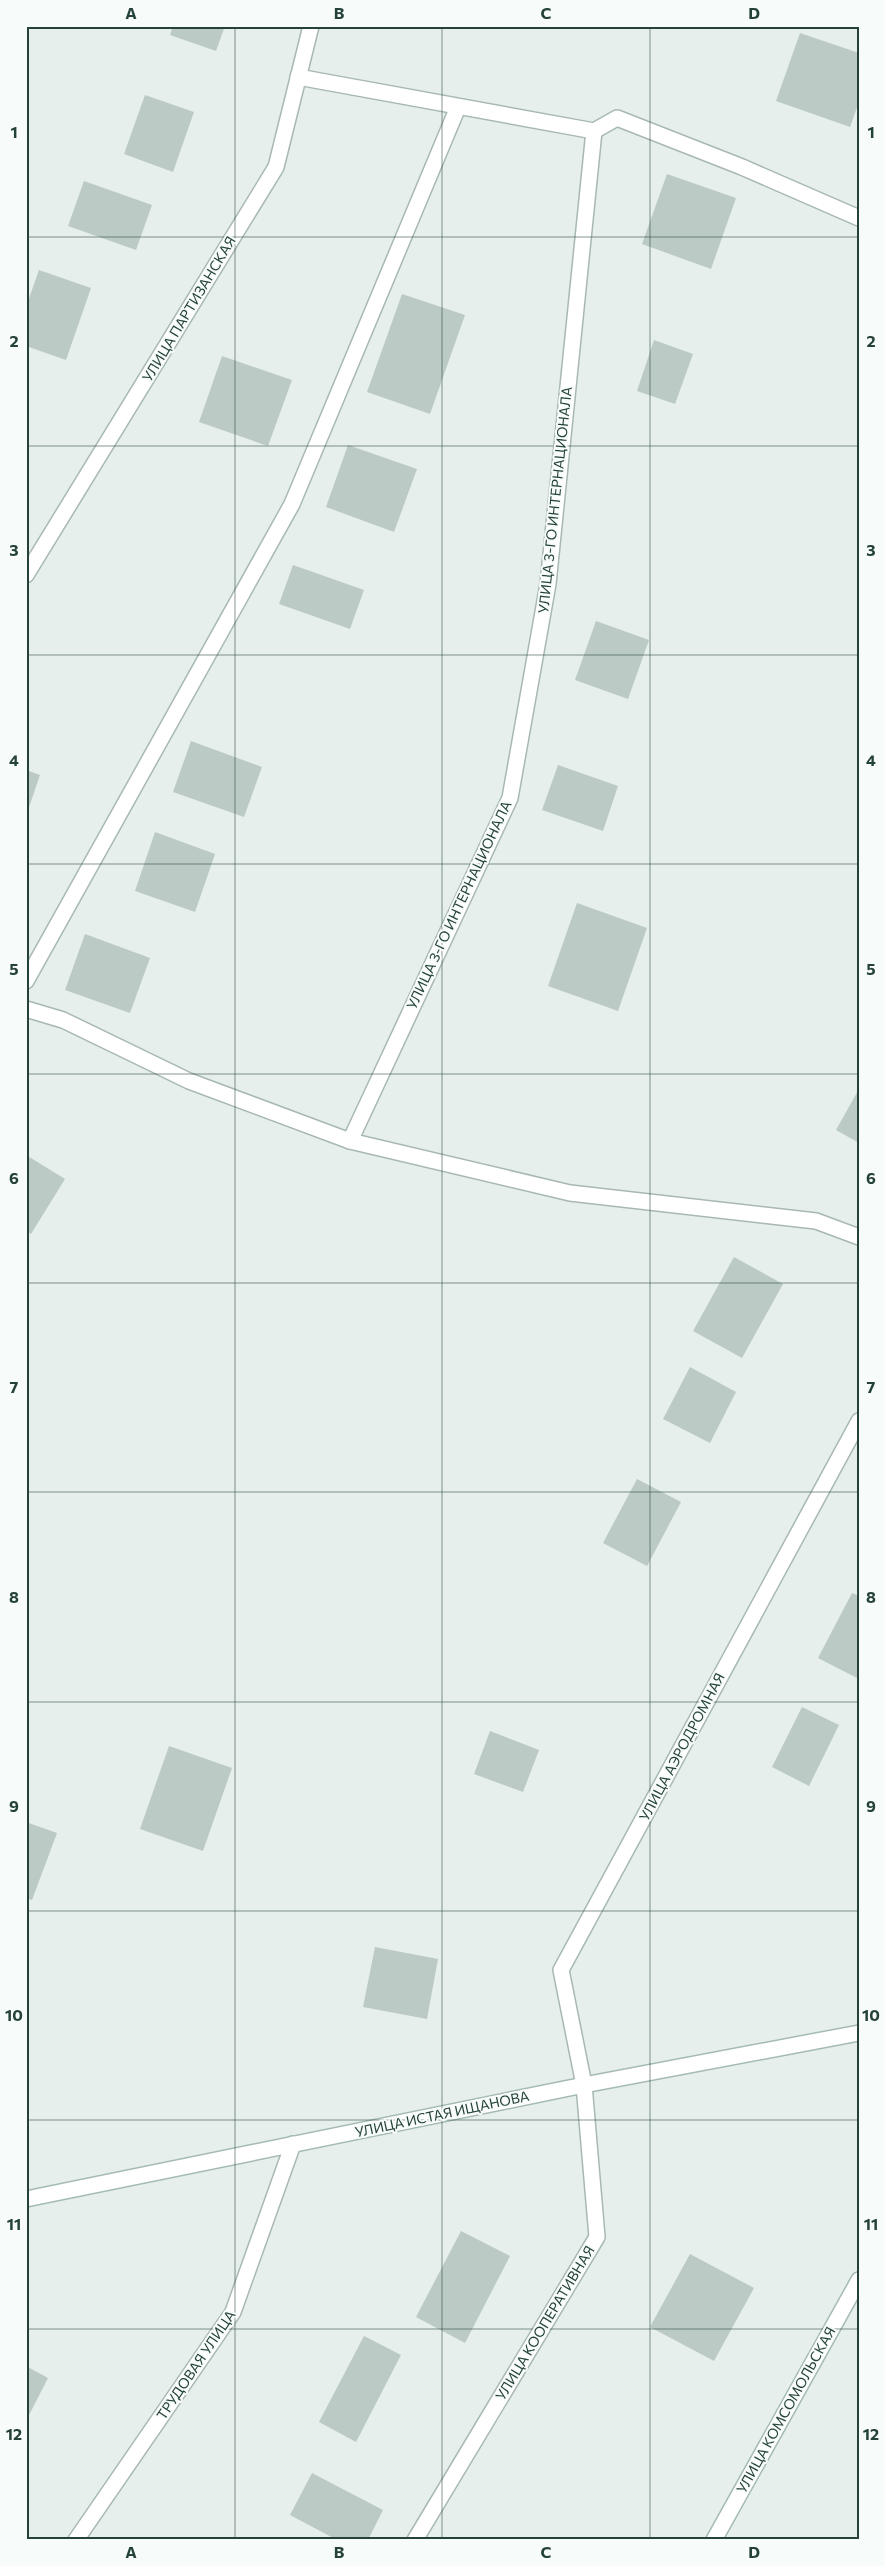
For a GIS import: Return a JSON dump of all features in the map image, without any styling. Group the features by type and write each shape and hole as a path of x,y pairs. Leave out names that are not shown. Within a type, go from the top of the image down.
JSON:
{"street":[{"name":"УЛИЦА ПАРТИЗАНСКАЯ","path":"26,575 276,167 311,26"},
{"path":"298,77 594,132 617,118 742,167 859,218"},
{"path":"26,981 292,504 458,107"},
{"name":"УЛИЦА 3-ГО ИНТЕРНАЦИОНАЛА","path":"350,1141 510,798 548,584 594,132"},
{"path":"26,1010 63,1020 189,1081 350,1141 570,1193 816,1221 859,1237"},
{"name":"УЛИЦА АЭРОДРОМНАЯ","path":"584,2085 561,1970 859,1421"},
{"name":"УЛИЦА ИСТАЯ ИЩАНОВА","path":"26,2199 584,2085 859,2033"},
{"name":"УЛИЦА КООПЕРАТИВНАЯ","path":"415,2540 597,2237 584,2085"},
{"name":"ТРУДОВАЯ УЛИЦА","path":"76,2540 233,2312 293,2144"},
{"name":"УЛИЦА КОМСОМОЛЬСКАЯ","path":"714,2540 859,2280"}],"building":[{"path":"173,26 225,26 216,51 170,35"},
{"path":"800,33 859,53 859,102 850,127 776,101"},
{"path":"145,95 194,112 173,172 124,154"},
{"path":"667,174 736,198 711,269 642,244"},
{"path":"84,181 152,205 136,250 68,226"},
{"path":"39,270 91,288 66,360 26,346 26,307"},
{"path":"402,294 465,315 430,414 367,392"},
{"path":"654,340 693,354 675,404 637,391"},
{"path":"222,356 292,380 268,446 199,422"},
{"path":"348,445 417,469 394,532 326,507"},
{"path":"293,565 364,590 350,629 279,604"},
{"path":"596,621 649,640 628,699 575,680"},
{"path":"191,741 262,767 244,817 173,792"},
{"path":"558,765 618,786 603,831 542,810"},
{"path":"26,770 40,775 27,813 26,813"},
{"path":"155,832 215,854 195,912 135,891"},
{"path":"577,903 647,928 618,1011 548,986"},
{"path":"85,934 150,958 130,1013 65,990"},
{"path":"859,1089 859,1143 836,1130"},
{"path":"26,1155 65,1179 31,1234 26,1231"},
{"path":"734,1257 783,1284 742,1358 693,1331"},
{"path":"690,1367 736,1392 710,1443 663,1419"},
{"path":"637,1479 681,1502 647,1566 603,1543"},
{"path":"852,1593 859,1596 859,1679 818,1658"},
{"path":"802,1707 839,1725 809,1786 772,1767"},
{"path":"490,1731 539,1750 523,1792 474,1774"},
{"path":"169,1746 232,1768 203,1851 140,1829"},
{"path":"26,1822 57,1833 32,1900 26,1898"},
{"path":"375,1947 438,1959 427,2019 363,2007"},
{"path":"461,2231 510,2256 465,2343 416,2317"},
{"path":"690,2254 754,2288 714,2361 650,2327"},
{"path":"364,2336 401,2355 356,2442 319,2422"},
{"path":"26,2366 48,2378 26,2421"},
{"path":"312,2473 383,2510 368,2540 337,2540 290,2515"}]}
